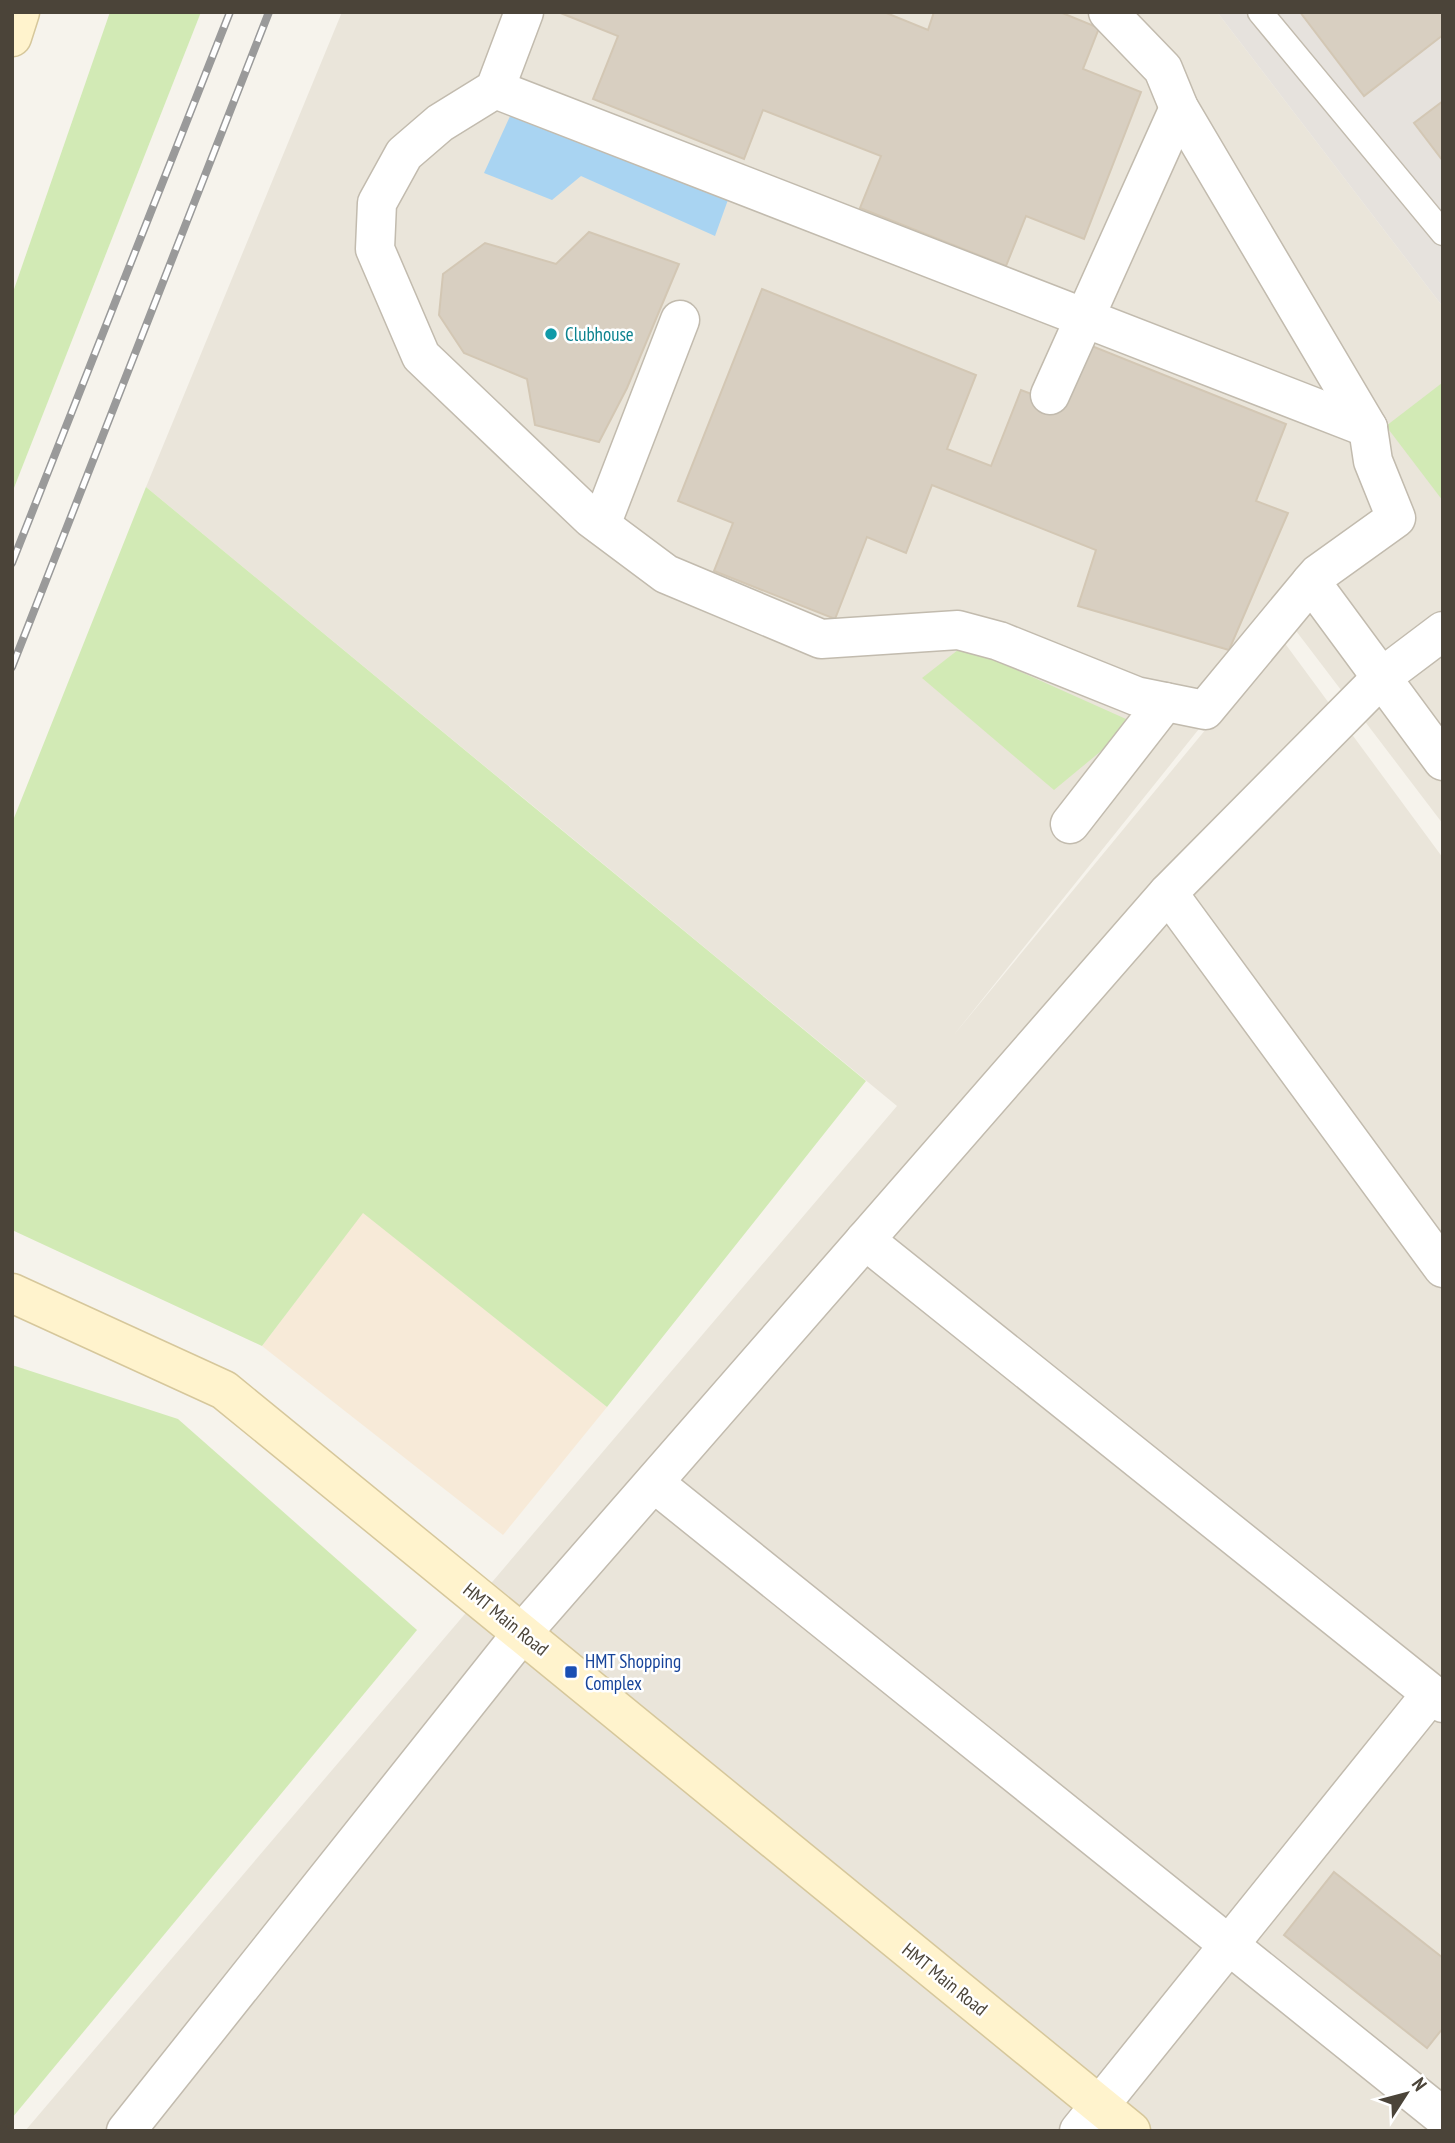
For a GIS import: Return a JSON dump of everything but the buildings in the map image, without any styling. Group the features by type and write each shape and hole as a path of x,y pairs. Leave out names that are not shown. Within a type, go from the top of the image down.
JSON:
{"street":[{"path":"12,37 20,12"},
{"path":"524,12 495,89 440,123 404,153 377,203 375,249 421,356 601,525 666,574 821,639 958,630 999,641 1136,696 1205,710 1311,582 1396,518 1373,461 1368,428 1179,108 1163,69 1108,12"},
{"path":"495,89 1368,428"},
{"path":"1050,395 1179,108"},
{"path":"601,525 680,320"},
{"path":"1311,582 1443,761"},
{"path":"126,2131 523,1632 1168,893 1382,677 1443,631"},
{"path":"1070,824 1165,702"},
{"path":"1168,893 1443,1268"},
{"path":"865,1240 1437,1699 1229,1945 1089,2118"},
{"name":"HMT Main Road","path":"12,1293 224,1390 523,1632 1089,2118 1131,2131"},
{"path":"653,1483 1443,2117"}],"lane":[{"path":"1259,12 1443,233"}],"shaded area":[{"path":"342,12 1217,12 1443,307 1443,824 1287,619 953,1036 1281,638 1443,858 1443,2131 25,2131 897,1106 146,487"},
{"path":"1217,12 1443,12 1443,307"},
{"path":"363,1212 607,1407 503,1535 262,1346"}],"green space":[{"path":"110,12 201,12 12,493 12,295"},
{"path":"1443,384 1443,501 1386,426"},
{"path":"146,487 866,1081 607,1407 363,1213 262,1346 12,1230 12,823"},
{"path":"963,646 1135,723 1054,790 922,678"},
{"path":"12,1365 178,1419 417,1630 12,2118"}],"water":[{"path":"512,112 729,197 715,236 581,176 552,200 484,173"}],"railway":[{"path":"12,563 230,12"},
{"path":"12,667 269,12"}],"place":[{"name":"Clubhouse","path":"551,334"},
{"name":"HMT Shopping Complex","path":"571,1672"}]}
